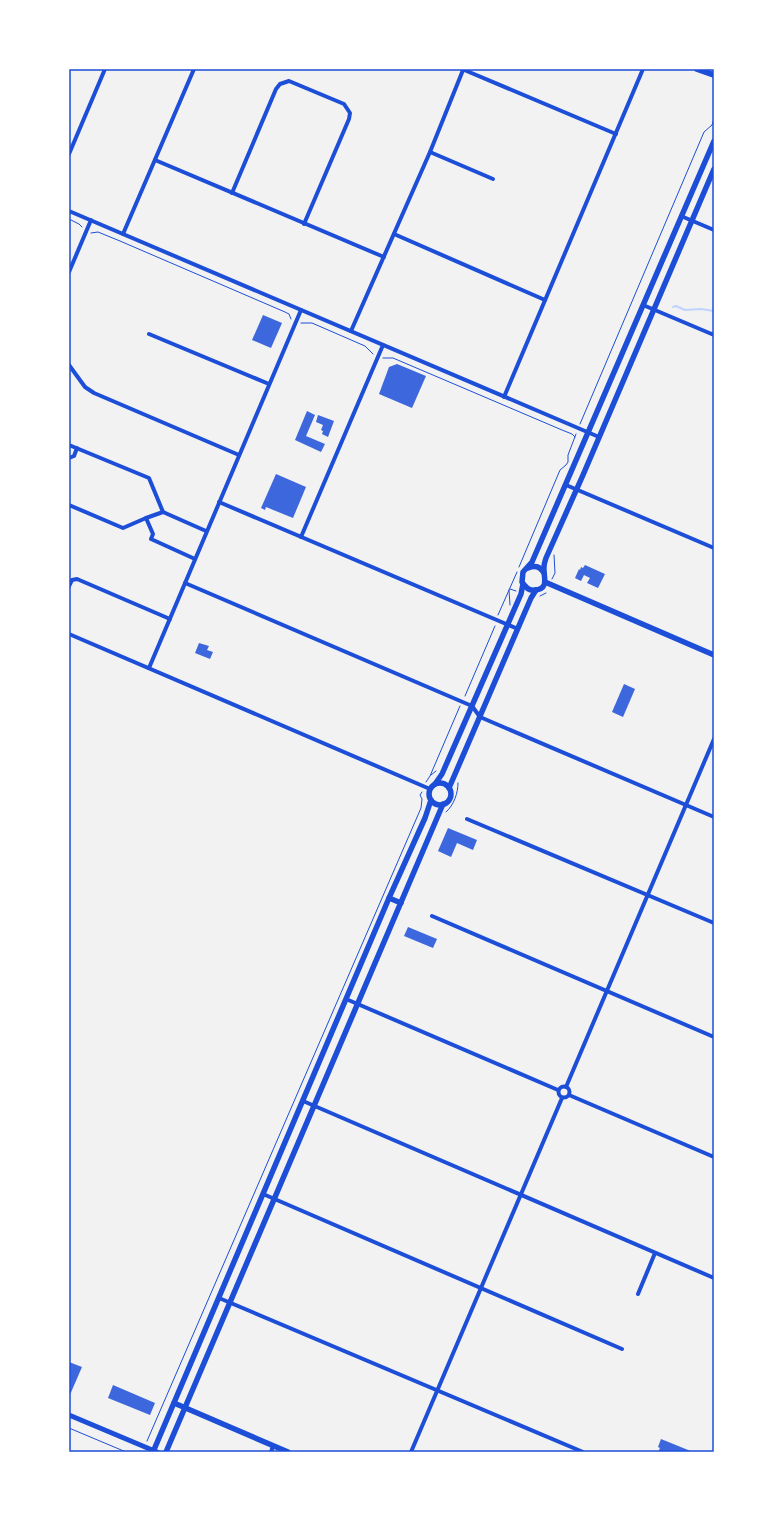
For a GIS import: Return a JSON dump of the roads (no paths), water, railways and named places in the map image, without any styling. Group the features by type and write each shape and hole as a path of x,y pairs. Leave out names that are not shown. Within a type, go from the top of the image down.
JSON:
{"highway":[{"path":"697,69 711,74 714,79"}],"main road":[{"path":"155,1451 174,1403 389,898 428,811 431,800 429,795 430,789 442,774 472,706 521,594 523,584 522,576 532,562 566,485 714,141"},
{"path":"166,1452 400,903 443,804 449,799 449,788 531,598 536,590 542,587 545,582 543,567 546,558 714,169"},
{"path":"527,568 532,566 538,567 544,573"},
{"path":"545,582 714,655"},
{"path":"523,584 528,589 536,590"},
{"path":"435,784 443,783 449,788"},
{"path":"431,800 436,803 443,804"},
{"path":"389,898 400,903"},
{"path":"174,1403 288,1452"}],"street":[{"path":"69,154 105,69"},
{"path":"123,234 194,69"},
{"path":"351,331 430,152 463,69 616,134"},
{"path":"504,397 643,69"},
{"path":"232,192 276,89 280,84 289,81 344,104 350,113 349,119 304,224"},
{"path":"430,152 493,179"},
{"path":"155,160 384,257"},
{"path":"69,211 599,437"},
{"path":"681,216 714,230"},
{"path":"69,272 91,220"},
{"path":"394,234 545,300"},
{"path":"643,305 714,335"},
{"path":"149,668 238,455 301,310"},
{"path":"149,334 269,384"},
{"path":"301,537 383,345"},
{"path":"69,365 85,386 94,393 238,455"},
{"path":"69,445 148,478 163,512 206,531"},
{"path":"69,458 74,456 78,448"},
{"path":"566,485 714,548"},
{"path":"219,502 518,629"},
{"path":"69,505 123,528 163,512"},
{"path":"146,518 153,534 151,539 195,558"},
{"path":"69,586 72,580 77,579 170,619"},
{"path":"185,583 472,706 480,717 714,817"},
{"path":"69,634 430,789"},
{"path":"566,1087 714,739"},
{"path":"468,819 714,923"},
{"path":"432,916 714,1037"},
{"path":"346,999 558,1090"},
{"path":"558,1090 561,1087 566,1087"},
{"path":"566,1087 569,1091 569,1095"},
{"path":"558,1090 558,1094 562,1098"},
{"path":"411,1452 562,1098 569,1095"},
{"path":"569,1095 714,1157"},
{"path":"303,1101 714,1278"},
{"path":"263,1194 622,1349"},
{"path":"638,1294 655,1253"},
{"path":"219,1298 583,1452"},
{"path":"69,1415 155,1451"},
{"path":"270,1452 273,1446"}],"waterway":[{"path":"673,307 676,306 685,310 701,309 714,311"}]}
